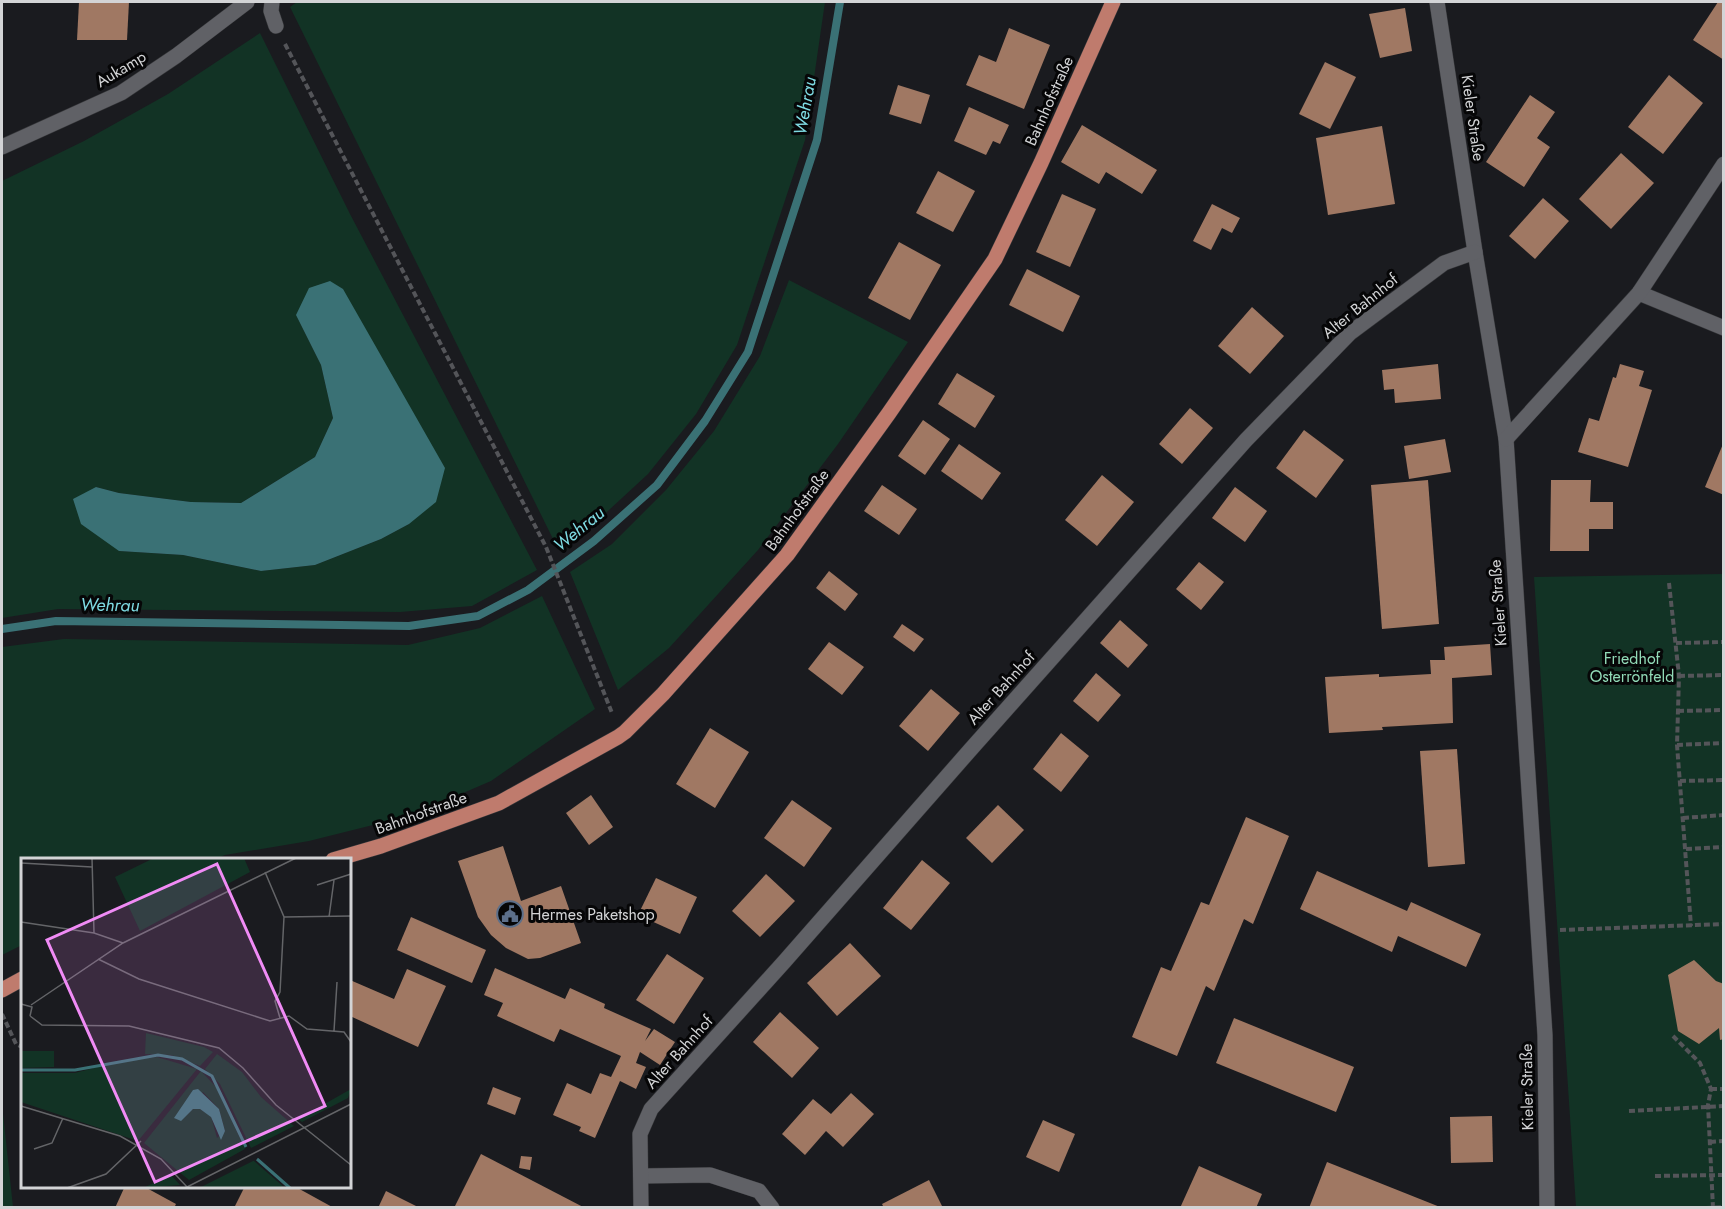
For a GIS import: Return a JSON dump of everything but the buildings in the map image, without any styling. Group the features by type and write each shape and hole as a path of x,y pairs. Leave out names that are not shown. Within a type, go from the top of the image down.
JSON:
{"main road":[{"name":"Bahnhofstraße","path":"340,858 381,846 499,803 618,737 663,694 787,555 889,413 995,259 1041,164 1113,2"},
{"path":"2,990 21,980"}],"street":[{"name":"Aukamp","path":"2,147 121,93 176,56 247,2"},
{"path":"272,2 271,11 276,26"},
{"name":"Kieler Straße","path":"1437,2 1506,439 1545,1035 1547,1208"},
{"path":"1506,439 1639,293 1724,164"},
{"name":"Alter Bahnhof","path":"641,1208 640,1134 651,1109 1246,440 1350,333 1444,263 1475,252"},
{"path":"1639,293 1724,328"},
{"path":"641,1176 710,1175 759,1191 772,1208"}],"path":[{"path":"276,26 546,547 609,701 618,737"},
{"path":"1669,583 1679,676 1677,745 1691,926"},
{"path":"1676,644 1724,642"},
{"path":"1679,676 1724,675"},
{"path":"1678,711 1724,710"},
{"path":"1677,745 1724,743"},
{"path":"1680,781 1724,780"},
{"path":"1683,818 1724,815"},
{"path":"1686,849 1724,847"},
{"path":"1538,931 1724,924"},
{"path":"2,1014 16,1044 21,1046"},
{"path":"1673,1036 1700,1064 1711,1089 1708,1105 1713,1207"},
{"path":"1711,1089 1724,1089"},
{"path":"1629,1111 1708,1105 1724,1106"},
{"path":"1710,1142 1724,1141"},
{"path":"1655,1176 1724,1175"},
{"path":"1706,1208 1724,1207"}],"green space":[{"path":"297,2 825,2 805,140 737,345 696,414 648,474 596,522 558,549 290,7"},
{"path":"260,33 350,214 537,570 472,606 400,612 58,609 2,618 2,181 84,141 168,94","holes":["296,315 409,524 381,539 315,565 261,571 183,555 119,551 96,487 119,493 191,502 241,503 315,457 333,418 321,365"]},
{"path":"789,280 908,342 838,444 758,550 669,648 618,690 570,572 612,544 666,490 714,431 760,356"},
{"name":"Friedhof Osterrönfeld","path":"1723,574 1723,1207 1576,1207 1534,577"},
{"path":"542,596 595,709 491,781 426,809 373,825 309,841 218,858 21,858 21,946 2,955 2,647 64,639 408,645 480,628"},
{"path":"2,1104 13,1207 2,1207"}],"water":[{"path":"330,281 343,289 445,468 436,502 409,524 381,539 315,565 261,571 183,555 119,551 81,524 73,499 96,487 119,493 191,502 241,503 315,457 333,418 321,365 296,315 309,288"}],"waterway":[{"name":"Wehrau","path":"2,629 56,621 409,626 478,616 528,590 594,541 657,485 705,421 748,352 817,140 840,2"}],"place":[{"name":"Hermes Paketshop","path":"510,914"}]}
